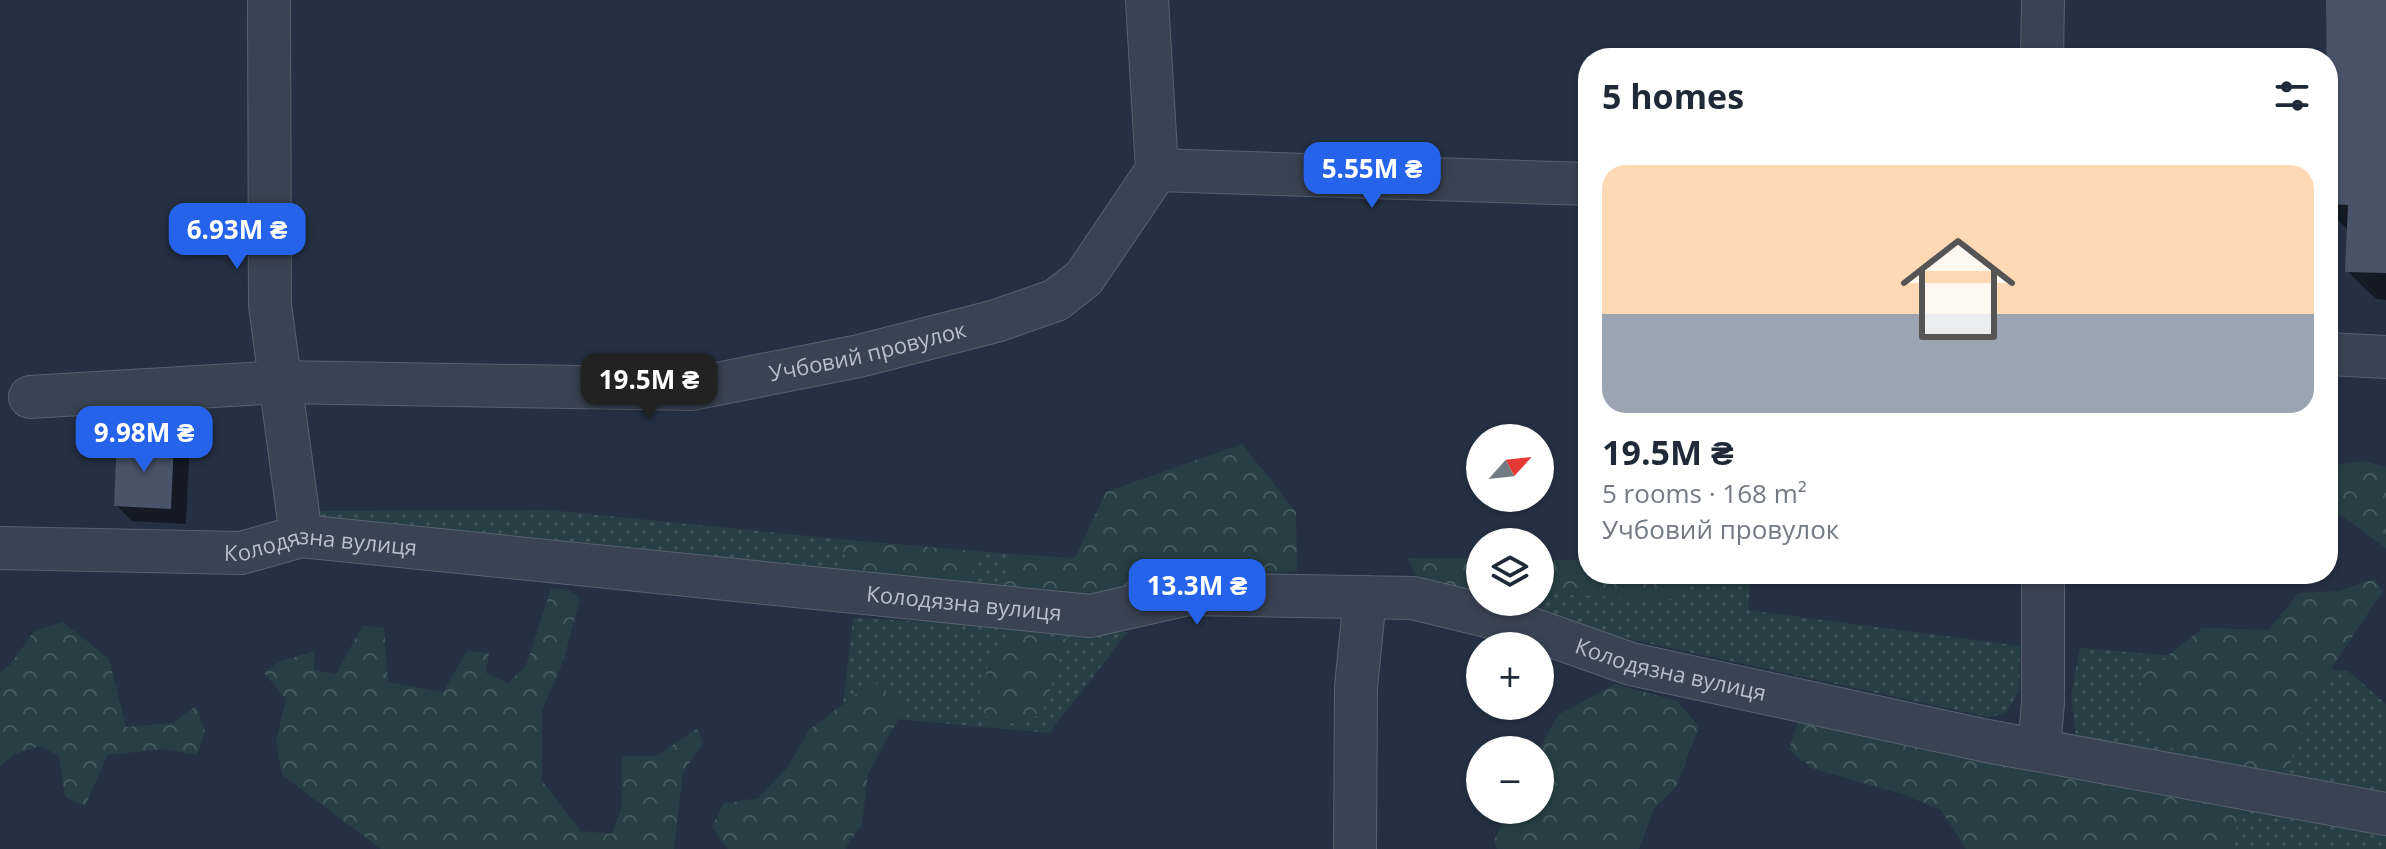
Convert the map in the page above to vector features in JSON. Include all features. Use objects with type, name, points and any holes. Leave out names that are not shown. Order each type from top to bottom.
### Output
[{"type":"street","points":[[269,0],[270,305],[301,536]]},
{"type":"street","points":[[1147,0],[1157,170],[1578,184]]},
{"type":"street","points":[[2042,48],[2043,0]]},
{"type":"street","name":"Учбовий провулок","points":[[30,397],[280,382],[692,389],[859,356],[996,321],[1056,300],[1084,278],[1157,170]]},
{"type":"street","points":[[2338,355],[2386,357]]},
{"type":"street","name":"Колодязна вулиця","points":[[0,548],[241,553],[301,536],[1090,616],[1188,594],[1413,598],[1512,622],[1631,664],[1987,741],[2039,748],[2386,814]]},
{"type":"street","points":[[2039,748],[2043,703],[2043,584]]},
{"type":"street","points":[[1355,849],[1356,687],[1365,597]]},
{"type":"green space","points":[[1242,444],[1296,512],[1297,571],[1207,574],[1095,601],[1001,593],[1011,554],[1075,558],[1106,492]]},
{"type":"green space","points":[[2363,461],[2386,467],[2386,548],[2338,515],[2338,465]]},
{"type":"green space","points":[[548,510],[838,539],[856,581],[592,543],[321,522],[319,511]]},
{"type":"green space","points":[[838,539],[975,551],[970,595],[856,581]]},
{"type":"green space","points":[[975,551],[1011,554],[1001,593],[970,595]]},
{"type":"green space","points":[[1407,558],[1466,559],[1466,588],[1422,586]]},
{"type":"green space","points":[[1554,560],[1578,560],[1578,584],[1680,584],[1678,600],[1554,594]]},
{"type":"green space","points":[[2375,579],[2382,592],[2317,690],[2285,778],[2179,752],[2137,730],[2142,676],[2203,628],[2269,630],[2298,593],[2338,591]]},
{"type":"green space","points":[[1679,584],[1750,584],[1748,610],[2020,646],[2019,691],[2005,714],[1988,717],[1624,638],[1554,615],[1554,594],[1677,600]]},
{"type":"green space","points":[[551,589],[568,589],[580,599],[564,658],[542,711],[542,781],[581,831],[612,834],[621,809],[622,756],[656,756],[698,728],[702,745],[683,772],[674,849],[381,849],[282,775],[276,742],[286,699],[264,673],[281,661],[315,651],[314,670],[336,674],[363,625],[384,628],[388,682],[443,692],[467,651],[489,653],[486,673],[508,683],[526,666]]},
{"type":"green space","points":[[853,618],[1128,632],[1049,733],[842,714]]},
{"type":"green space","points":[[63,622],[109,659],[126,727],[173,723],[196,706],[205,731],[197,755],[163,749],[107,755],[85,806],[65,797],[59,756],[41,746],[15,754],[0,766],[0,672],[10,665],[34,631]]},
{"type":"green space","points":[[1019,631],[1066,639],[1042,715],[994,728],[977,701],[994,647]]},
{"type":"green space","points":[[2080,648],[2348,671],[2386,704],[2386,793],[2103,744],[2076,736],[2071,695]]},
{"type":"green space","points":[[874,681],[904,709],[868,773],[862,824],[845,849],[728,849],[712,827],[723,804],[758,798],[787,768],[810,729]]},
{"type":"green space","points":[[1615,684],[1677,701],[1699,727],[1676,786],[1654,809],[1639,849],[1497,849],[1494,841],[1502,824],[1554,824],[1554,736],[1547,736],[1558,715]]},
{"type":"green space","points":[[1800,715],[2199,795],[2239,809],[2234,849],[1966,849],[1941,810],[1902,794],[1814,769],[1789,750]]},
{"type":"green space","points":[[2239,809],[2386,833],[2386,849],[2234,849]]},
{"type":"building","points":[[2326,0],[2386,0],[2386,273],[2345,272],[2348,205],[2338,204],[2338,48],[2326,48]]},
{"type":"building","points":[[117,438],[174,442],[171,509],[114,506]]}]
